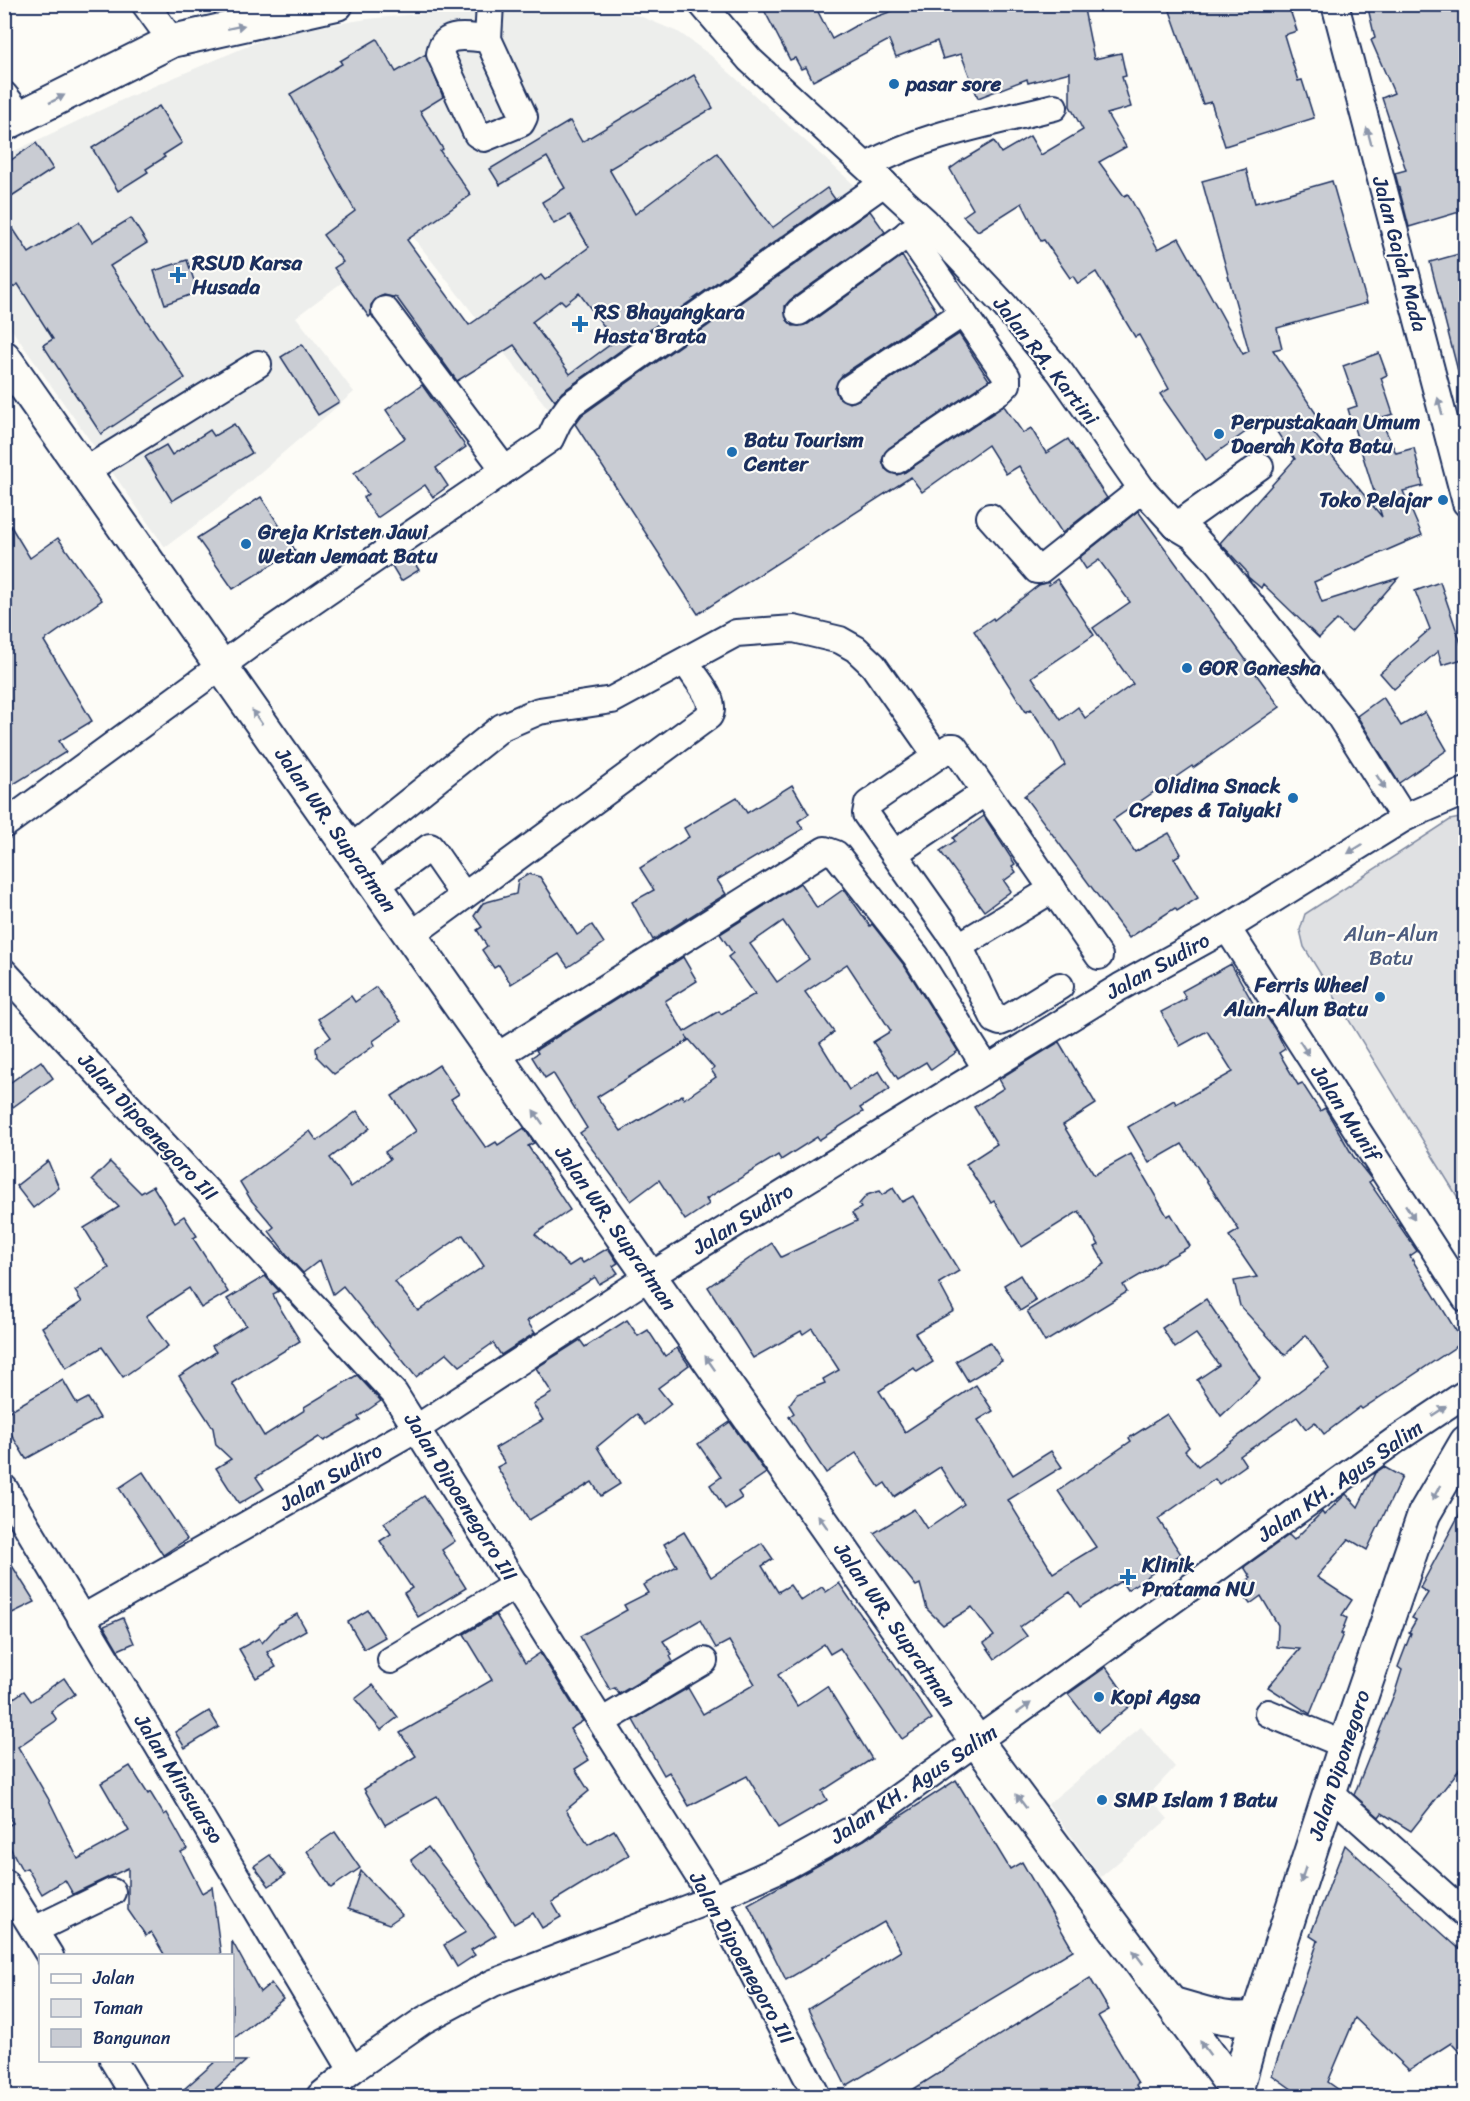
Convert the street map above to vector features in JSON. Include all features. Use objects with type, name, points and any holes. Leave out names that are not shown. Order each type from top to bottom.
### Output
[{"type":"main road","points":[[10,112],[172,41],[338,4]]},
{"type":"main road","name":"Jalan WR. Supratman","points":[[4,357],[977,1742],[1173,2004],[1235,2094]]},
{"type":"main road","name":"Jalan Diponegoro","points":[[1235,2094],[1257,2017],[1345,1745],[1424,1514],[1466,1442]]},
{"type":"main road","points":[[1173,2004],[1217,2017],[1242,2020],[1257,2017]]},
{"type":"street","points":[[145,4],[172,41]]},
{"type":"street","points":[[488,39],[490,4]]},
{"type":"street","name":"Jalan RA. Kartini","points":[[702,4],[750,60],[875,175],[917,227],[1005,306],[1060,372],[1142,489],[1176,526],[1193,536],[1217,562],[1340,717],[1404,818]]},
{"type":"street","name":"Jalan Gajah Mada","points":[[1335,4],[1466,503]]},
{"type":"street","points":[[4,825],[251,644],[550,439],[558,422],[571,405],[875,175],[891,153],[936,136],[1054,107]]},
{"type":"street","points":[[799,312],[917,227],[968,321],[1007,377],[1007,384],[897,460]]},
{"type":"street","points":[[850,388],[968,321],[1005,306]]},
{"type":"street","points":[[385,310],[504,469]]},
{"type":"street","points":[[85,471],[258,363]]},
{"type":"street","points":[[1176,526],[1260,466]]},
{"type":"street","points":[[990,516],[1037,570],[1040,570],[1142,489]]},
{"type":"street","points":[[350,849],[502,727],[539,711],[612,700],[736,633],[794,629],[840,640],[856,649],[873,665],[938,756]]},
{"type":"street","points":[[411,935],[709,716],[711,703],[691,670]]},
{"type":"street","points":[[1060,986],[1000,1022],[995,1020],[959,946],[866,814],[865,809],[868,804],[954,747],[1099,956]]},
{"type":"street","name":"Jalan Sudiro","points":[[81,1619],[417,1428],[650,1276],[1120,987],[1227,928],[1404,818],[1466,791]]},
{"type":"street","points":[[895,853],[984,793]]},
{"type":"street","points":[[375,885],[430,847],[464,896]]},
{"type":"street","points":[[496,1057],[819,853],[831,850],[916,956],[986,1068]]},
{"type":"street","points":[[959,946],[1053,889]]},
{"type":"street","name":"Jalan Munif","points":[[1227,928],[1466,1299]]},
{"type":"street","name":"Jalan Dipoenegoro III","points":[[4,972],[394,1393],[603,1721],[720,1910],[817,2097]]},
{"type":"street","name":"Jalan KH. Agus Salim","points":[[320,2097],[352,2070],[424,2020],[493,1983],[712,1899],[786,1866],[857,1827],[1397,1439],[1466,1393]]},
{"type":"street","name":"Jalan Minsuarso","points":[[4,1488],[81,1619],[216,1838],[352,2070]]},
{"type":"street","points":[[391,1660],[516,1585]]},
{"type":"street","points":[[603,1721],[704,1661]]},
{"type":"street","points":[[1268,1713],[1345,1745]]},
{"type":"street","points":[[1330,1794],[1466,1915]]},
{"type":"street","points":[[4,1882],[49,1954]]},
{"type":"street","points":[[34,1930],[112,1892]]},
{"type":"street","points":[[114,2062],[135,2097]]},
{"type":"shaded area","name":"RSUD Karsa Husada","points":[[610,12],[640,16],[680,33],[710,55],[861,191],[553,415],[409,232],[296,317],[354,392],[220,507],[165,547],[5,320],[4,156],[124,99],[276,34],[367,19],[429,13]]},
{"type":"shaded area","name":"SMP Islam 1 Batu","points":[[1141,1727],[1175,1767],[1148,1796],[1168,1819],[1101,1877],[1048,1804]]},
{"type":"green space","name":"Alun-Alun Batu","points":[[1466,817],[1465,1209],[1304,947],[1300,930],[1305,914],[1450,820]]},
{"type":"building","points":[[761,4],[814,4],[832,39],[862,22],[911,4],[1083,4],[1094,59],[1121,53],[1126,76],[1122,77],[1131,107],[1107,114],[1126,147],[1099,162],[1124,196],[1128,194],[1158,249],[1179,238],[1243,354],[1249,351],[1202,181],[1246,169],[1255,203],[1332,181],[1367,303],[1277,328],[1282,348],[1273,350],[1319,418],[1308,426],[1382,517],[1348,409],[1357,406],[1343,366],[1379,353],[1387,375],[1381,378],[1393,414],[1380,418],[1396,453],[1414,448],[1423,486],[1403,491],[1422,535],[1314,582],[1322,602],[1398,578],[1351,632],[1337,620],[1319,638],[1263,584],[1261,588],[1248,577],[1246,571],[1220,543],[1295,459],[1267,417],[1206,460],[1160,394],[1169,389],[1139,335],[1135,337],[1096,272],[1078,284],[1073,276],[1070,278],[1044,240],[1041,241],[1022,203],[978,231],[963,216],[973,209],[950,169],[994,141],[1001,153],[1030,136],[1041,155],[1083,130],[1070,106],[1070,72],[1028,83],[1027,79],[978,98],[961,54],[943,59],[937,41],[896,57],[889,40],[813,81],[806,67],[801,69],[795,58],[790,60]]},
{"type":"building","points":[[1180,4],[1288,4],[1297,31],[1284,35],[1298,81],[1302,80],[1314,118],[1225,146],[1211,102],[1203,104],[1169,8]]},
{"type":"building","points":[[1367,4],[1466,4],[1466,210],[1409,227],[1395,173],[1406,170],[1382,98],[1394,93],[1371,40],[1375,38]]},
{"type":"building","points":[[377,39],[396,72],[426,54],[443,97],[420,111],[443,149],[440,151],[471,195],[407,240],[469,325],[541,275],[545,280],[589,247],[570,215],[554,224],[542,202],[565,188],[547,157],[500,185],[490,169],[570,121],[582,142],[694,75],[713,108],[609,169],[635,214],[717,153],[772,228],[827,188],[835,199],[562,392],[555,401],[514,345],[457,381],[397,298],[384,295],[377,298],[371,305],[369,317],[334,268],[343,262],[323,235],[355,211],[290,94],[342,64],[340,61]],"holes":[[[579,293],[615,341],[570,374],[532,322],[561,300],[565,304]]]},
{"type":"building","points":[[159,106],[182,143],[146,169],[148,172],[118,191],[92,148]]},
{"type":"building","points":[[36,143],[53,169],[4,201],[4,165]]},
{"type":"building","name":"Batu Tourism Center","points":[[870,211],[885,232],[790,300],[785,306],[787,320],[793,326],[808,324],[902,256],[937,312],[842,375],[835,388],[838,397],[850,403],[858,400],[959,334],[989,380],[889,448],[882,460],[885,469],[897,475],[905,472],[1004,406],[1023,433],[1031,428],[1046,453],[1068,439],[1107,498],[1062,533],[1019,466],[1006,474],[988,445],[922,492],[911,477],[698,614],[575,424],[582,415]]},
{"type":"building","points":[[4,215],[29,253],[79,222],[92,242],[131,218],[147,243],[110,266],[185,378],[101,434],[43,345],[53,339],[18,284],[4,293]]},
{"type":"building","points":[[1466,252],[1466,375],[1459,375],[1430,262]]},
{"type":"building","points":[[187,260],[198,292],[165,304],[154,271]]},
{"type":"building","points":[[302,344],[339,402],[318,415],[281,357]]},
{"type":"building","points":[[422,385],[466,447],[436,468],[448,486],[433,497],[425,485],[377,518],[363,498],[368,494],[354,473],[405,438],[386,410]]},
{"type":"building","points":[[234,424],[252,453],[172,501],[145,457],[166,445],[172,455],[210,430],[214,436]]},
{"type":"building","name":"Greja Kristen Jawi Wetan Jemaat Batu","points":[[261,497],[295,550],[233,589],[197,538]]},
{"type":"building","points":[[1138,511],[1280,707],[1113,820],[1135,852],[1169,833],[1181,854],[1174,858],[1198,898],[1177,911],[1175,908],[1129,938],[1024,796],[1065,765],[1052,740],[1031,709],[1026,712],[974,631],[993,618],[994,620],[1039,585],[1048,582],[1049,585],[1057,579],[1094,635],[1032,677],[1061,720],[1078,707],[1085,718],[1133,684],[1093,628],[1130,602],[1099,560],[1086,569],[1079,558]]},
{"type":"building","points":[[4,515],[30,558],[58,538],[102,600],[44,641],[92,721],[59,741],[66,752],[4,790]]},
{"type":"building","points":[[409,554],[419,570],[401,581],[392,566]]},
{"type":"building","points":[[1440,582],[1466,658],[1442,665],[1438,651],[1394,689],[1380,673],[1430,629],[1415,591]]},
{"type":"building","points":[[1383,697],[1401,726],[1425,712],[1447,750],[1399,783],[1357,716]]},
{"type":"building","points":[[792,785],[809,814],[798,821],[803,829],[717,880],[726,894],[653,940],[632,902],[654,890],[640,868],[689,837],[684,828],[737,797],[747,813]]},
{"type":"building","points":[[984,816],[1015,864],[1012,866],[1016,872],[1004,881],[1011,891],[984,911],[940,851],[955,841],[953,838]]},
{"type":"building","points":[[529,874],[540,877],[577,935],[592,925],[604,943],[568,967],[559,954],[511,984],[499,965],[494,968],[482,950],[487,946],[477,930],[482,927],[474,916],[483,903],[516,894],[518,880]]},
{"type":"building","points":[[800,883],[817,908],[844,889],[870,926],[872,924],[904,965],[958,1051],[931,1070],[926,1062],[898,1079],[873,1042],[891,1031],[847,964],[805,992],[834,1032],[820,1043],[849,1090],[879,1071],[890,1089],[860,1108],[863,1112],[819,1140],[817,1137],[781,1160],[778,1155],[706,1199],[709,1204],[685,1220],[659,1180],[631,1201],[580,1133],[587,1128],[553,1073],[545,1078],[532,1057],[538,1053],[536,1050],[683,957],[697,981],[665,1001],[684,1032],[719,1011],[721,1014],[755,994],[728,957],[733,953],[720,934]],"holes":[[[783,921],[809,959],[777,982],[750,944]],[[686,1036],[714,1068],[711,1070],[716,1077],[684,1099],[682,1095],[621,1131],[597,1097],[689,1040]]]},
{"type":"building","points":[[1231,964],[1257,1010],[1261,1008],[1276,1031],[1285,1049],[1279,1053],[1298,1085],[1302,1083],[1320,1111],[1325,1108],[1353,1156],[1372,1180],[1369,1182],[1417,1251],[1410,1256],[1463,1342],[1362,1409],[1360,1407],[1324,1434],[1315,1422],[1306,1429],[1297,1417],[1240,1456],[1246,1465],[1219,1484],[1215,1479],[1158,1519],[1181,1554],[1127,1590],[1121,1581],[1080,1607],[1070,1592],[1020,1627],[1027,1636],[995,1659],[984,1643],[994,1636],[972,1607],[943,1625],[927,1609],[920,1584],[916,1586],[874,1533],[914,1509],[927,1529],[964,1504],[940,1467],[894,1497],[885,1483],[879,1487],[856,1453],[826,1473],[789,1417],[794,1413],[789,1405],[797,1394],[825,1383],[823,1379],[839,1370],[812,1328],[803,1334],[801,1331],[753,1358],[708,1287],[772,1243],[781,1257],[857,1221],[852,1213],[861,1208],[859,1204],[867,1195],[879,1191],[882,1195],[893,1188],[902,1202],[913,1196],[959,1271],[939,1283],[954,1311],[915,1333],[933,1362],[917,1372],[914,1368],[879,1391],[905,1432],[976,1385],[993,1411],[978,1420],[1013,1475],[1051,1451],[1062,1467],[1008,1500],[1053,1573],[1096,1547],[1058,1491],[1131,1441],[1129,1438],[1167,1414],[1189,1447],[1185,1451],[1198,1466],[1329,1369],[1306,1335],[1285,1355],[1240,1306],[1234,1281],[1257,1277],[1229,1236],[1239,1230],[1182,1144],[1149,1163],[1128,1127],[1174,1100],[1176,1104],[1233,1072],[1207,1031],[1180,1046],[1161,1012],[1186,999],[1182,991]]},
{"type":"building","points":[[376,987],[401,1021],[373,1041],[375,1045],[334,1074],[317,1057],[316,1048],[331,1037],[318,1019],[351,996],[355,1002]]},
{"type":"building","points":[[1059,1042],[1096,1104],[1063,1125],[1094,1175],[1131,1154],[1167,1216],[1171,1214],[1190,1246],[1123,1285],[1127,1292],[1045,1342],[1027,1311],[1105,1264],[1095,1247],[1099,1245],[1079,1211],[1022,1247],[994,1201],[991,1203],[966,1164],[997,1144],[974,1107],[1004,1088],[999,1079]]},
{"type":"building","points":[[41,1061],[53,1078],[13,1107],[4,1095],[4,1087]]},
{"type":"building","points":[[439,1065],[459,1094],[451,1099],[486,1148],[496,1142],[498,1145],[524,1128],[534,1143],[528,1146],[570,1210],[535,1234],[569,1266],[580,1259],[583,1263],[608,1248],[618,1263],[613,1266],[618,1273],[599,1284],[595,1277],[527,1321],[535,1333],[501,1355],[493,1343],[460,1366],[447,1353],[416,1377],[343,1286],[333,1294],[320,1260],[303,1273],[291,1260],[269,1231],[274,1227],[251,1200],[240,1182],[310,1131],[317,1141],[357,1111],[370,1128],[330,1158],[351,1187],[390,1159],[385,1152],[416,1131],[392,1096]],"holes":[[[463,1235],[484,1266],[418,1311],[395,1282]]]},
{"type":"building","points":[[48,1161],[59,1188],[33,1208],[16,1186]]},
{"type":"building","points":[[110,1162],[141,1193],[153,1186],[175,1222],[184,1216],[197,1236],[193,1238],[228,1292],[201,1308],[189,1288],[146,1316],[168,1346],[123,1377],[102,1347],[66,1368],[42,1327],[82,1302],[75,1291],[109,1268],[84,1228],[119,1207],[92,1180]]},
{"type":"building","points":[[1020,1275],[1036,1301],[1020,1311],[1004,1285]]},
{"type":"building","points":[[265,1276],[279,1291],[273,1294],[300,1341],[232,1383],[264,1436],[305,1410],[304,1407],[357,1375],[381,1401],[358,1417],[360,1420],[324,1441],[319,1437],[256,1477],[264,1489],[239,1504],[216,1468],[231,1459],[216,1445],[213,1428],[179,1376],[216,1352],[212,1346],[246,1325],[227,1299]]},
{"type":"building","points":[[1206,1299],[1260,1379],[1221,1416],[1197,1380],[1219,1365],[1196,1334],[1175,1348],[1162,1328]]},
{"type":"building","points":[[627,1320],[638,1336],[648,1330],[665,1356],[677,1348],[689,1365],[658,1388],[671,1404],[645,1425],[637,1414],[597,1447],[620,1484],[601,1496],[592,1482],[529,1520],[497,1467],[505,1463],[495,1448],[543,1420],[533,1404],[552,1393],[536,1368],[580,1340],[585,1347]]},
{"type":"building","points":[[990,1342],[1002,1361],[968,1381],[956,1361]]},
{"type":"building","points":[[63,1380],[77,1404],[88,1398],[100,1418],[26,1459],[4,1422],[4,1414]]},
{"type":"building","points":[[730,1422],[766,1473],[738,1492],[742,1498],[725,1509],[710,1485],[721,1477],[698,1444]]},
{"type":"building","points":[[1384,1467],[1402,1477],[1367,1550],[1349,1539],[1317,1577],[1352,1600],[1342,1615],[1347,1618],[1341,1634],[1343,1634],[1310,1714],[1268,1687],[1300,1649],[1277,1647],[1278,1625],[1261,1596],[1250,1604],[1237,1587],[1251,1578],[1244,1567],[1289,1535],[1294,1540],[1322,1512],[1324,1515],[1346,1494],[1358,1507],[1375,1473]]},
{"type":"building","points":[[143,1472],[187,1539],[163,1555],[119,1488]]},
{"type":"building","points":[[424,1496],[455,1541],[442,1550],[466,1588],[418,1617],[404,1593],[412,1588],[380,1541],[391,1534],[384,1523]]},
{"type":"building","points":[[1466,1502],[1466,1761],[1411,1831],[1382,1813],[1379,1817],[1354,1795],[1395,1692],[1402,1670],[1398,1667],[1411,1633],[1409,1632],[1416,1620],[1412,1618],[1428,1593],[1420,1588]]},
{"type":"building","points":[[684,1532],[711,1577],[762,1543],[773,1559],[762,1566],[778,1592],[790,1585],[801,1601],[822,1587],[826,1592],[839,1583],[932,1719],[902,1739],[840,1648],[830,1654],[824,1644],[778,1675],[797,1706],[827,1686],[872,1759],[822,1791],[827,1800],[778,1828],[747,1776],[689,1806],[669,1772],[664,1775],[633,1720],[688,1688],[703,1714],[755,1684],[729,1641],[716,1648],[700,1620],[663,1641],[672,1654],[670,1656],[673,1662],[619,1694],[615,1688],[610,1690],[580,1636],[627,1610],[624,1605],[648,1593],[643,1585],[677,1566],[664,1544]]},
{"type":"building","points":[[4,1553],[35,1602],[4,1617]]},
{"type":"building","points":[[368,1610],[385,1637],[364,1649],[348,1622]]},
{"type":"building","points":[[297,1614],[306,1630],[267,1652],[276,1667],[256,1678],[239,1649],[259,1638],[262,1643],[279,1624]]},
{"type":"building","points":[[496,1615],[525,1663],[540,1653],[583,1721],[570,1729],[589,1760],[575,1769],[589,1791],[566,1810],[588,1845],[614,1830],[629,1855],[552,1902],[561,1917],[542,1928],[533,1913],[514,1924],[437,1796],[385,1825],[364,1789],[416,1756],[400,1733],[492,1680],[464,1634]]},
{"type":"building","points":[[123,1618],[134,1643],[118,1650],[104,1626]]},
{"type":"building","name":"Kopi Agsa","points":[[1106,1667],[1132,1704],[1098,1732],[1068,1694]]},
{"type":"building","points":[[64,1678],[75,1694],[51,1711],[57,1720],[18,1747],[48,1798],[78,1859],[129,1831],[101,1783],[130,1766],[164,1815],[167,1813],[187,1849],[181,1852],[202,1893],[212,1887],[221,1954],[164,1954],[151,1932],[146,1936],[128,1910],[128,1868],[73,1894],[65,1880],[42,1894],[27,1868],[22,1870],[4,1836],[4,1828],[13,1823],[4,1810],[4,1705],[24,1691],[31,1701]]},
{"type":"building","points":[[373,1685],[398,1717],[381,1730],[355,1699]]},
{"type":"building","points":[[209,1711],[219,1727],[185,1748],[175,1732]]},
{"type":"building","points":[[956,1780],[1010,1869],[1022,1862],[1073,1950],[846,2086],[808,2009],[901,1951],[884,1922],[786,1980],[748,1904],[864,1840]]},
{"type":"building","points":[[335,1832],[360,1868],[331,1888],[307,1851]]},
{"type":"building","points":[[1345,1845],[1466,1955],[1466,2059],[1451,2043],[1409,2070],[1355,2018],[1328,2082],[1349,2097],[1303,2097],[1272,2075],[1318,1941],[1310,1936]]},
{"type":"building","points":[[428,1847],[496,1935],[471,1950],[475,1955],[457,1967],[444,1945],[466,1932],[411,1860]]},
{"type":"building","points":[[270,1855],[285,1875],[269,1886],[254,1866]]},
{"type":"building","points":[[361,1871],[402,1915],[389,1924],[348,1909]]},
{"type":"building","points":[[232,1941],[260,1992],[271,1983],[283,1999],[234,2038],[234,1954],[232,1954]]},
{"type":"building","points":[[1090,1978],[1109,2010],[1098,2016],[1138,2083],[1136,2085],[1143,2097],[901,2097]]},
{"type":"building","points":[[246,2061],[206,2097],[175,2097],[215,2062]]},
{"type":"place","name":"pasar sore","points":[[894,84]]},
{"type":"place","name":"RSUD Karsa Husada","points":[[178,275]]},
{"type":"place","name":"RS Bhayangkara Hasta Brata","points":[[580,324]]},
{"type":"place","name":"Perpustakaan Umum Daerah Kota Batu","points":[[1219,434]]},
{"type":"place","name":"Batu Tourism Center","points":[[732,452]]},
{"type":"place","name":"Toko Pelajar","points":[[1443,500]]},
{"type":"place","name":"Greja Kristen Jawi Wetan Jemaat Batu","points":[[246,544]]},
{"type":"place","name":"GOR Ganesha","points":[[1187,668]]},
{"type":"place","name":"Olidina Snack Crepes & Taiyaki","points":[[1293,798]]},
{"type":"place","name":"Ferris Wheel Alun-Alun Batu","points":[[1380,997]]},
{"type":"place","name":"Klinik Pratama NU","points":[[1128,1577]]},
{"type":"place","name":"Kopi Agsa","points":[[1099,1697]]},
{"type":"place","name":"SMP Islam 1 Batu","points":[[1102,1800]]}]
